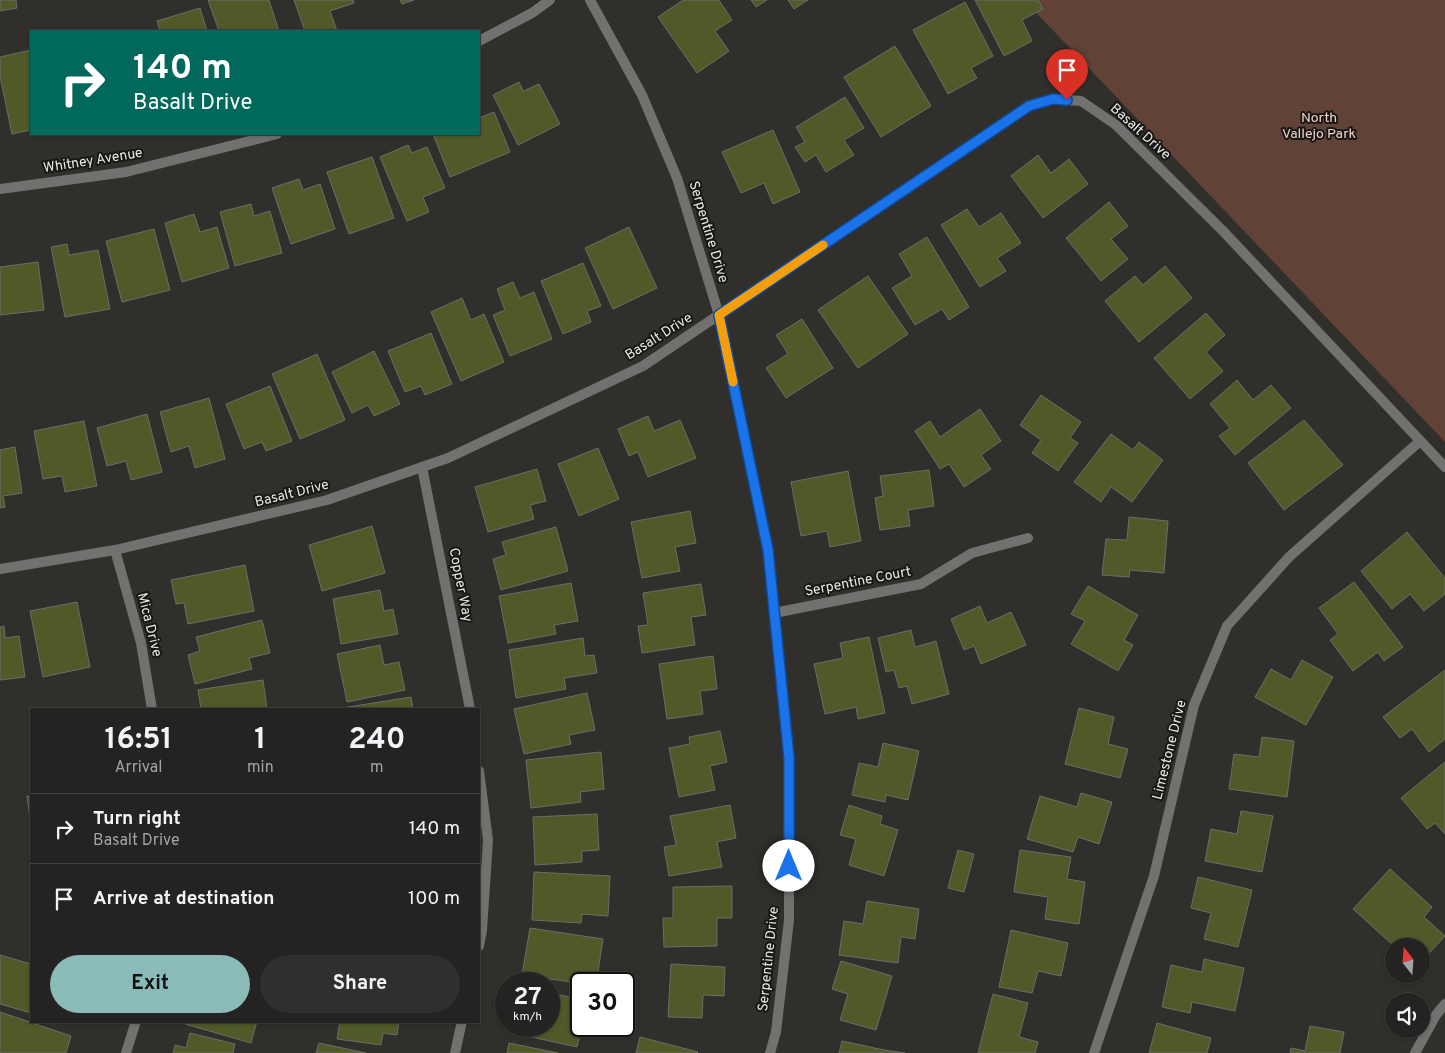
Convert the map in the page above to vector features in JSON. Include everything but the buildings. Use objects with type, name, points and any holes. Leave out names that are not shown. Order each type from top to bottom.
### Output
[{"type":"street","points":[[480,40],[532,13],[550,0]]},
{"type":"street","name":"Serpentine Drive","points":[[590,0],[642,95],[677,178],[719,315],[768,550],[789,758],[789,920],[776,1032],[770,1053]]},
{"type":"street","name":"Basalt Drive","points":[[0,569],[114,550],[327,500],[448,458],[643,366],[1029,106],[1053,99],[1081,101],[1116,125],[1223,231],[1445,467]]},
{"type":"street","name":"Whitney Avenue","points":[[0,189],[126,172],[273,135]]},
{"type":"street","name":"Limestone Drive","points":[[1094,1053],[1154,876],[1194,705],[1227,626],[1289,557],[1420,441]]},
{"type":"street","name":"Copper Way","points":[[422,467],[470,708]]},
{"type":"street","name":"Serpentine Court","points":[[774,612],[921,584],[972,553],[1028,538]]},
{"type":"street","name":"Mica Drive","points":[[114,550],[141,642],[152,708]]},
{"type":"street","points":[[480,779],[488,840],[480,941]]},
{"type":"street","points":[[1415,1053],[1436,1015],[1445,1004]]},
{"type":"street","points":[[126,1053],[135,1023]]},
{"type":"street","points":[[455,1053],[462,1023]]},
{"type":"green space","name":"North Vallejo Park","points":[[1024,0],[1445,0],[1445,442]]},
{"type":"slow traffic","points":[[733,382],[719,315],[823,245]]},
{"type":"route","points":[[789,866],[789,758],[768,550],[719,315],[1029,106],[1053,99],[1067,100]]}]
